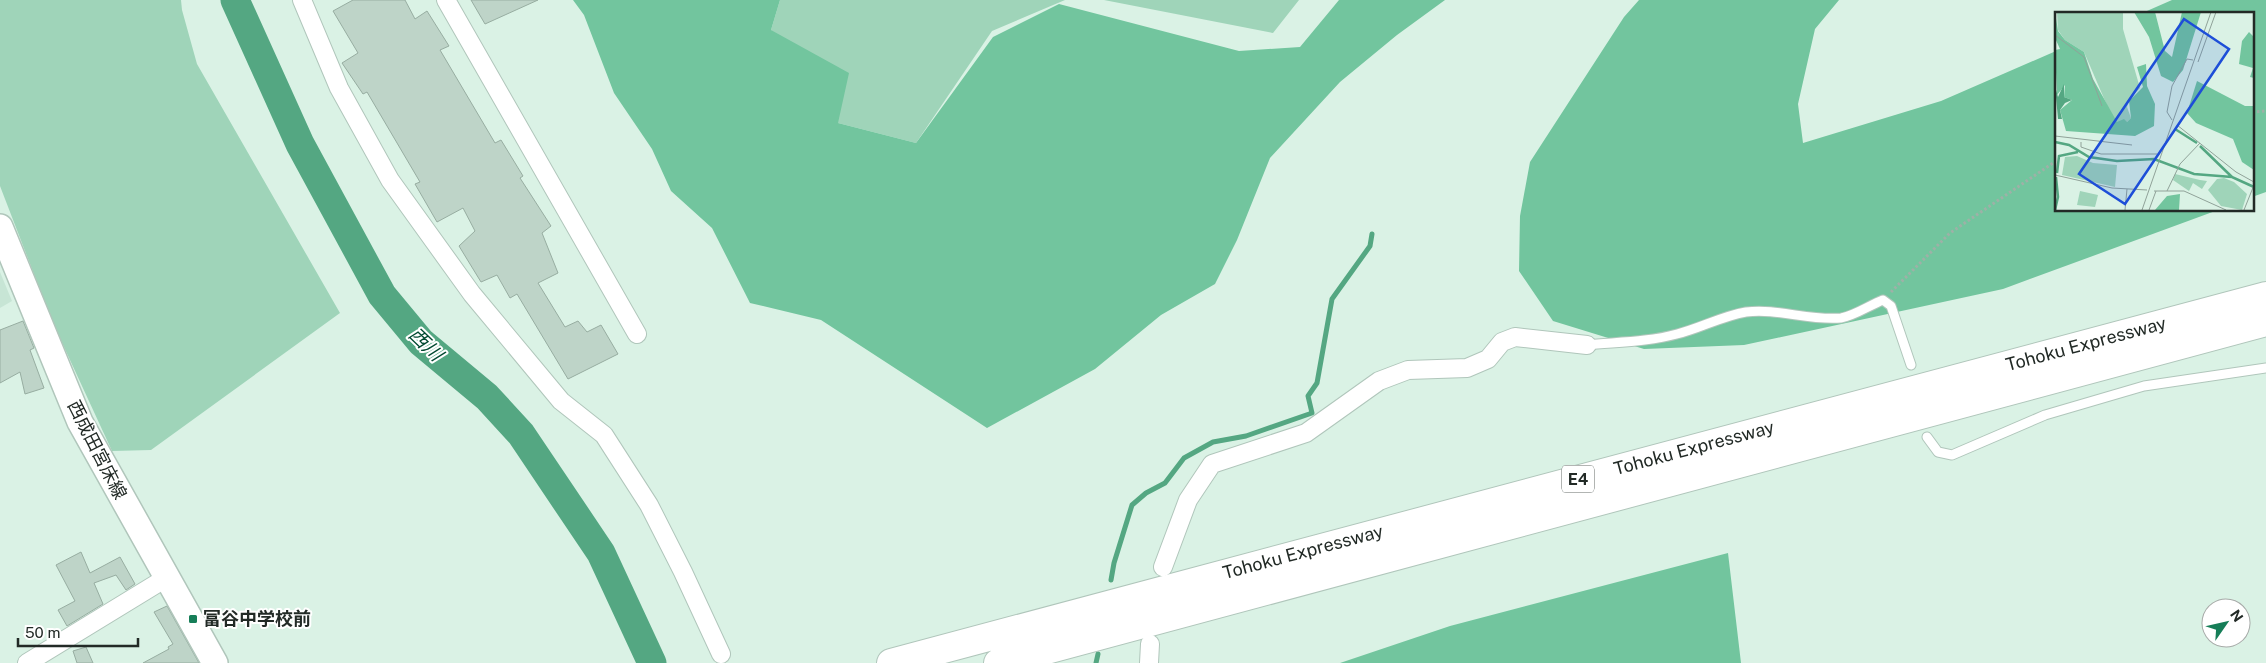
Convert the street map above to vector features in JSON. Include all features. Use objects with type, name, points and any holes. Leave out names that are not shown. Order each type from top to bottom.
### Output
[{"type":"highway","name":"Tohoku Expressway","points":[[891,663],[2266,296]]},
{"type":"highway","name":"Tohoku Expressway","points":[[998,663],[2266,322]]},
{"type":"main road","name":"西成田宮床線","points":[[0,227],[80,422],[215,663]]},
{"type":"street","points":[[302,0],[339,88],[390,180],[462,280],[561,401],[604,435],[649,505],[721,654]]},
{"type":"street","points":[[446,0],[638,334]]},
{"type":"street","points":[[1162,567],[1188,500],[1212,464],[1306,433],[1379,381],[1408,370],[1467,368],[1488,359],[1502,342],[1514,337],[1587,345]]},
{"type":"street","points":[[27,663],[166,578]]},
{"type":"street","points":[[1148,663],[1150,644]]},
{"type":"lane","points":[[1587,345],[1652,339],[1678,334],[1721,318],[1748,312],[1773,312],[1812,318],[1843,318],[1883,300],[1891,306],[1911,365]]},
{"type":"lane","points":[[1928,437],[1938,452],[1952,455],[2045,416],[2144,386],[2266,368]]},
{"type":"path","points":[[1883,300],[1950,233],[2055,162]]},
{"type":"shaded area","points":[[0,272],[12,301],[0,308]]},
{"type":"green space","points":[[0,0],[181,0],[197,64],[340,313],[151,450],[112,451],[52,321],[0,186]]},
{"type":"green space","points":[[573,0],[780,0],[771,30],[849,73],[838,123],[916,143],[993,37],[1059,4],[1239,51],[1300,47],[1339,0],[1445,0],[1397,35],[1340,82],[1270,158],[1237,240],[1215,284],[1161,315],[1095,369],[987,428],[821,320],[750,303],[712,228],[671,191],[652,149],[614,93],[584,15]]},
{"type":"green space","points":[[780,0],[1065,0],[992,31],[916,143],[838,123],[771,30]]},
{"type":"green space","points":[[1104,0],[1299,0],[1273,33]]},
{"type":"green space","points":[[1639,0],[1839,0],[1815,29],[1798,104],[1803,143],[1941,101],[2055,51],[2055,211],[2215,211],[2003,289],[1744,345],[1644,349],[1553,321],[1519,271],[1520,216],[1530,162],[1624,17]]},
{"type":"green space","points":[[2172,0],[2266,0],[2266,192],[2254,196],[2254,12],[2145,12]]},
{"type":"green space","points":[[1728,553],[1741,663],[1340,663],[1450,626]]},
{"type":"building","points":[[353,0],[405,0],[415,19],[427,11],[449,46],[440,50],[495,143],[501,140],[523,176],[520,178],[551,226],[542,233],[558,273],[538,283],[565,327],[578,321],[587,332],[601,325],[618,354],[568,379],[517,294],[510,298],[497,275],[481,282],[459,246],[475,231],[463,208],[437,222],[415,184],[420,182],[367,92],[363,94],[342,63],[358,53],[333,11]]},
{"type":"building","points":[[471,0],[538,0],[485,24]]},
{"type":"building","points":[[23,321],[34,348],[30,350],[44,388],[25,394],[20,372],[0,383],[0,330]]},
{"type":"building","points":[[81,552],[90,573],[120,557],[135,584],[126,590],[116,575],[94,583],[103,604],[67,626],[58,610],[75,601],[56,565]]},
{"type":"building","points":[[167,606],[199,663],[143,663],[169,649],[168,647],[173,644],[154,612]]},
{"type":"building","points":[[86,647],[93,663],[77,663],[73,651]]},
{"type":"waterway","name":"西川","points":[[235,0],[300,144],[382,295],[421,342],[487,397],[521,434],[601,553],[652,663]]},
{"type":"waterway","points":[[1111,580],[1114,563],[1132,505],[1146,493],[1165,483],[1184,458],[1213,442],[1246,436],[1312,413],[1308,396],[1317,383],[1332,299],[1370,246],[1372,234]]},
{"type":"waterway","points":[[1096,663],[1098,654]]},
{"type":"place","name":"富谷中学校前","points":[[193,619]]}]
